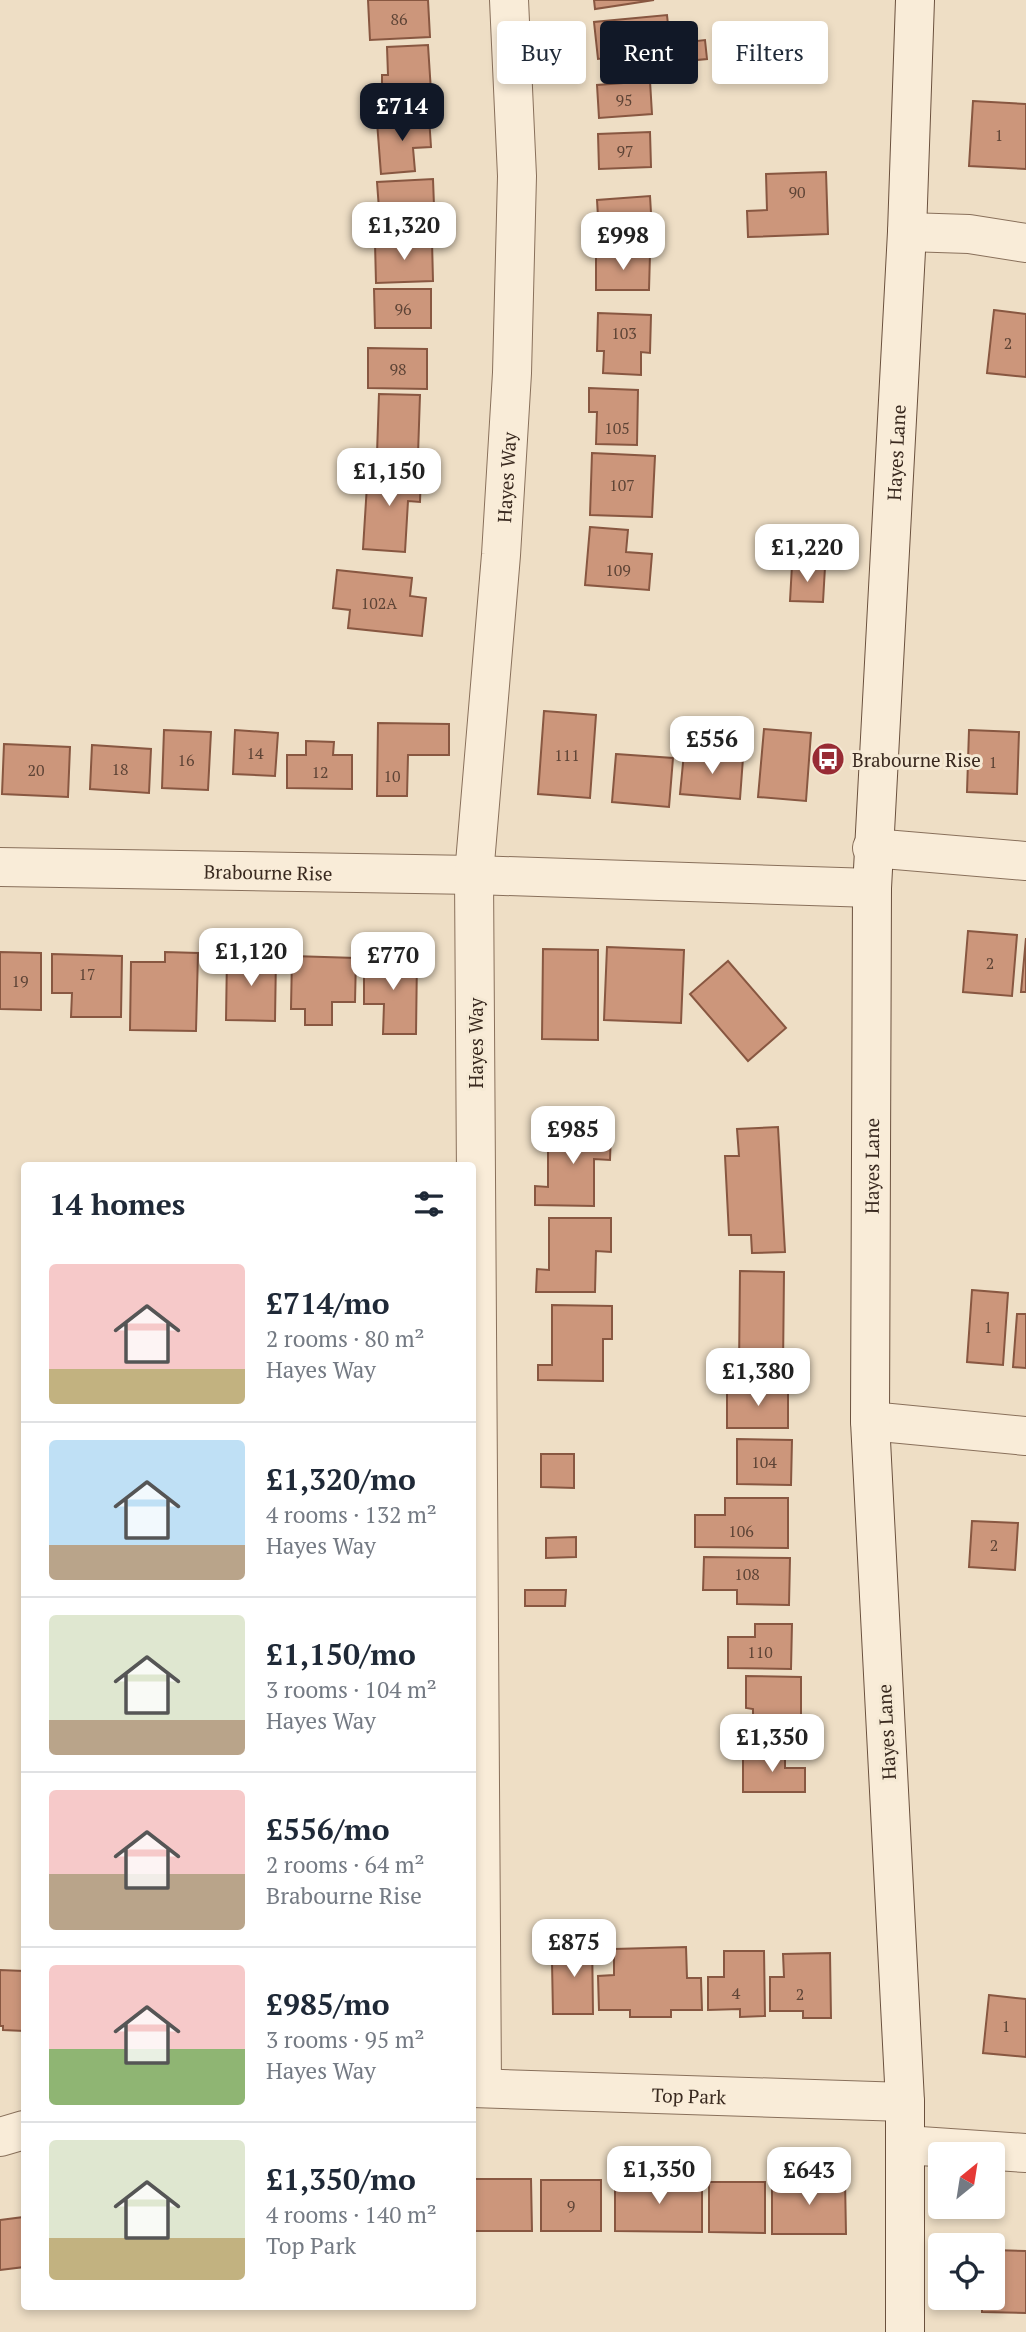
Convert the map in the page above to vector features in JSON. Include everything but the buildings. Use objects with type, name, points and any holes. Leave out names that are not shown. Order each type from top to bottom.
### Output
[{"type":"street","name":"Hayes Way","points":[[475,1162],[474,875],[501,555],[512,373],[517,176],[509,0]]},
{"type":"street","name":"Hayes Lane","points":[[905,2332],[905,2102],[870,1421],[872,848],[907,232],[915,0]]},
{"type":"street","points":[[907,232],[969,234],[1026,243]]},
{"type":"street","points":[[872,848],[1026,861]]},
{"type":"street","name":"Brabourne Rise","points":[[0,867],[474,875],[872,888]]},
{"type":"street","points":[[870,1421],[1026,1436]]},
{"type":"street","name":"Hayes Way","points":[[476,1684],[477,2088]]},
{"type":"street","name":"Top Park","points":[[477,2088],[905,2102]]},
{"type":"street","points":[[0,2137],[21,2131]]},
{"type":"street","points":[[905,2145],[1026,2153]]},
{"type":"place","name":"Brabourne Rise","points":[[828,759]]}]
